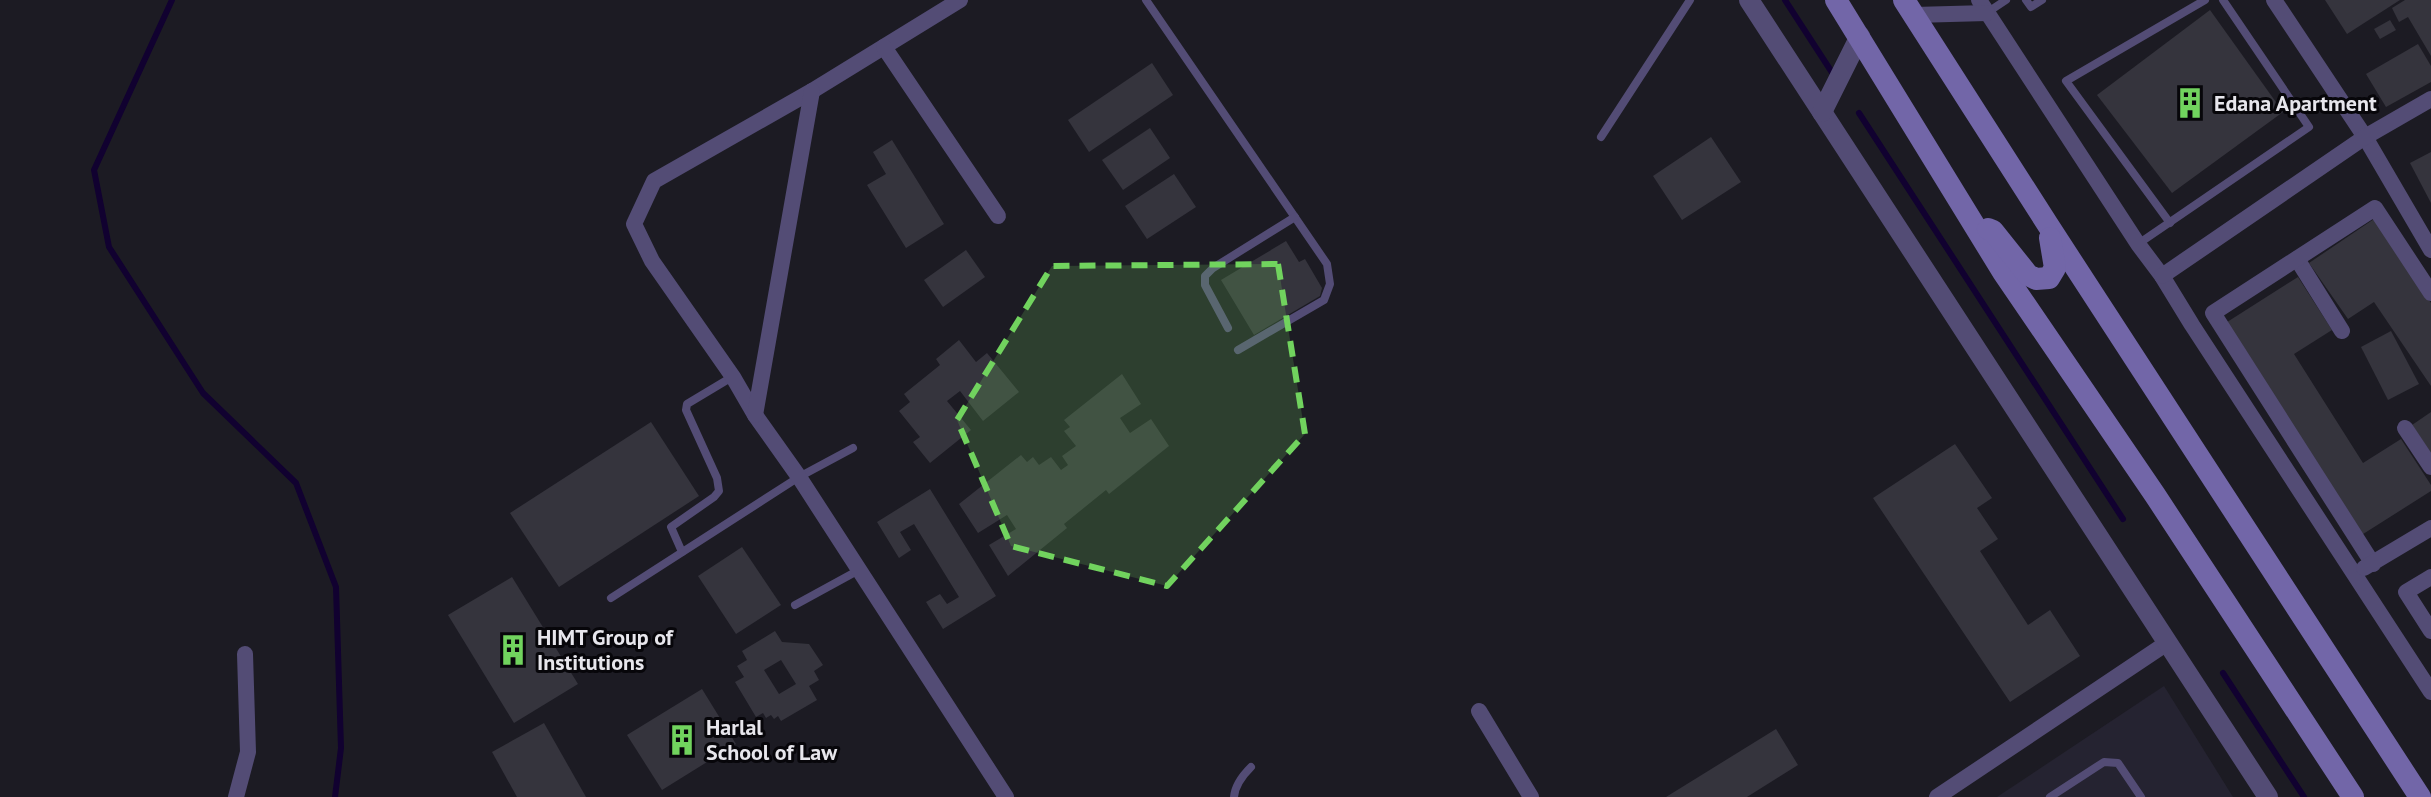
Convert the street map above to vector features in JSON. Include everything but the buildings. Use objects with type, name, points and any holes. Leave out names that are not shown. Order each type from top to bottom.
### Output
[{"type":"main road","points":[[1836,0],[2003,272],[2155,495],[2353,797]]},
{"type":"main road","points":[[1909,8],[2420,797]]},
{"type":"main road","points":[[1973,222],[1993,231],[2028,275],[2036,279],[2049,278],[2055,268],[2048,225]]},
{"type":"street","points":[[960,0],[812,91],[654,181],[634,224],[652,261],[733,377],[1006,797]]},
{"type":"street","points":[[1749,0],[2268,797]]},
{"type":"street","points":[[2274,0],[2365,137],[2431,250]]},
{"type":"street","points":[[1909,8],[1983,6],[2431,692]]},
{"type":"street","points":[[1822,112],[1860,36]]},
{"type":"street","points":[[884,47],[998,216]]},
{"type":"street","points":[[755,415],[812,91]]},
{"type":"street","points":[[2162,276],[2365,137],[2431,99]]},
{"type":"street","points":[[2192,325],[2375,208],[2431,293]]},
{"type":"street","points":[[2297,259],[2342,331]]},
{"type":"street","points":[[2213,313],[2373,564]]},
{"type":"street","points":[[2405,428],[2431,467]]},
{"type":"street","points":[[2354,574],[2431,528]]},
{"type":"street","points":[[2431,577],[2406,592],[2431,631]]},
{"type":"street","points":[[1937,797],[2167,643]]},
{"type":"street","points":[[236,797],[248,752],[245,654]]},
{"type":"street","points":[[1479,711],[1531,797]]},
{"type":"lane","points":[[1146,0],[1327,264],[1330,284],[1324,300],[1238,350]]},
{"type":"lane","points":[[1601,137],[1690,0]]},
{"type":"lane","points":[[1983,6],[2006,0]]},
{"type":"lane","points":[[2026,0],[2031,7],[2042,0]]},
{"type":"lane","points":[[2170,223],[2066,81],[2205,0]]},
{"type":"lane","points":[[2138,244],[2309,127],[2223,0]]},
{"type":"lane","points":[[1228,328],[1205,285],[1205,276],[1295,217]]},
{"type":"lane","points":[[682,552],[671,527],[719,491],[717,478],[686,410],[687,404],[733,377]]},
{"type":"lane","points":[[611,598],[799,477],[853,448]]},
{"type":"lane","points":[[795,605],[859,570]]},
{"type":"lane","points":[[2050,797],[2104,762],[2118,763],[2141,797]]},
{"type":"lane","points":[[1234,797],[1243,775],[1251,767]]},
{"type":"highlighted area","points":[[1278,264],[1305,434],[1167,586],[1011,546],[957,420],[1052,266]]},
{"type":"shaded area","points":[[2164,686],[2233,797],[1997,797]]},
{"type":"waterway","points":[[172,0],[94,170],[109,247],[203,393],[296,483],[336,587],[341,748],[335,797]]},
{"type":"waterway","points":[[1785,0],[1833,74]]},
{"type":"waterway","points":[[1859,113],[2123,519]]},
{"type":"waterway","points":[[2223,673],[2304,797]]},
{"type":"place","name":"Edana Apartment","points":[[2190,103]]},
{"type":"place","name":"HIMT Group of Institutions","points":[[513,650]]},
{"type":"place","name":"Harlal School of Law","points":[[682,740]]}]
